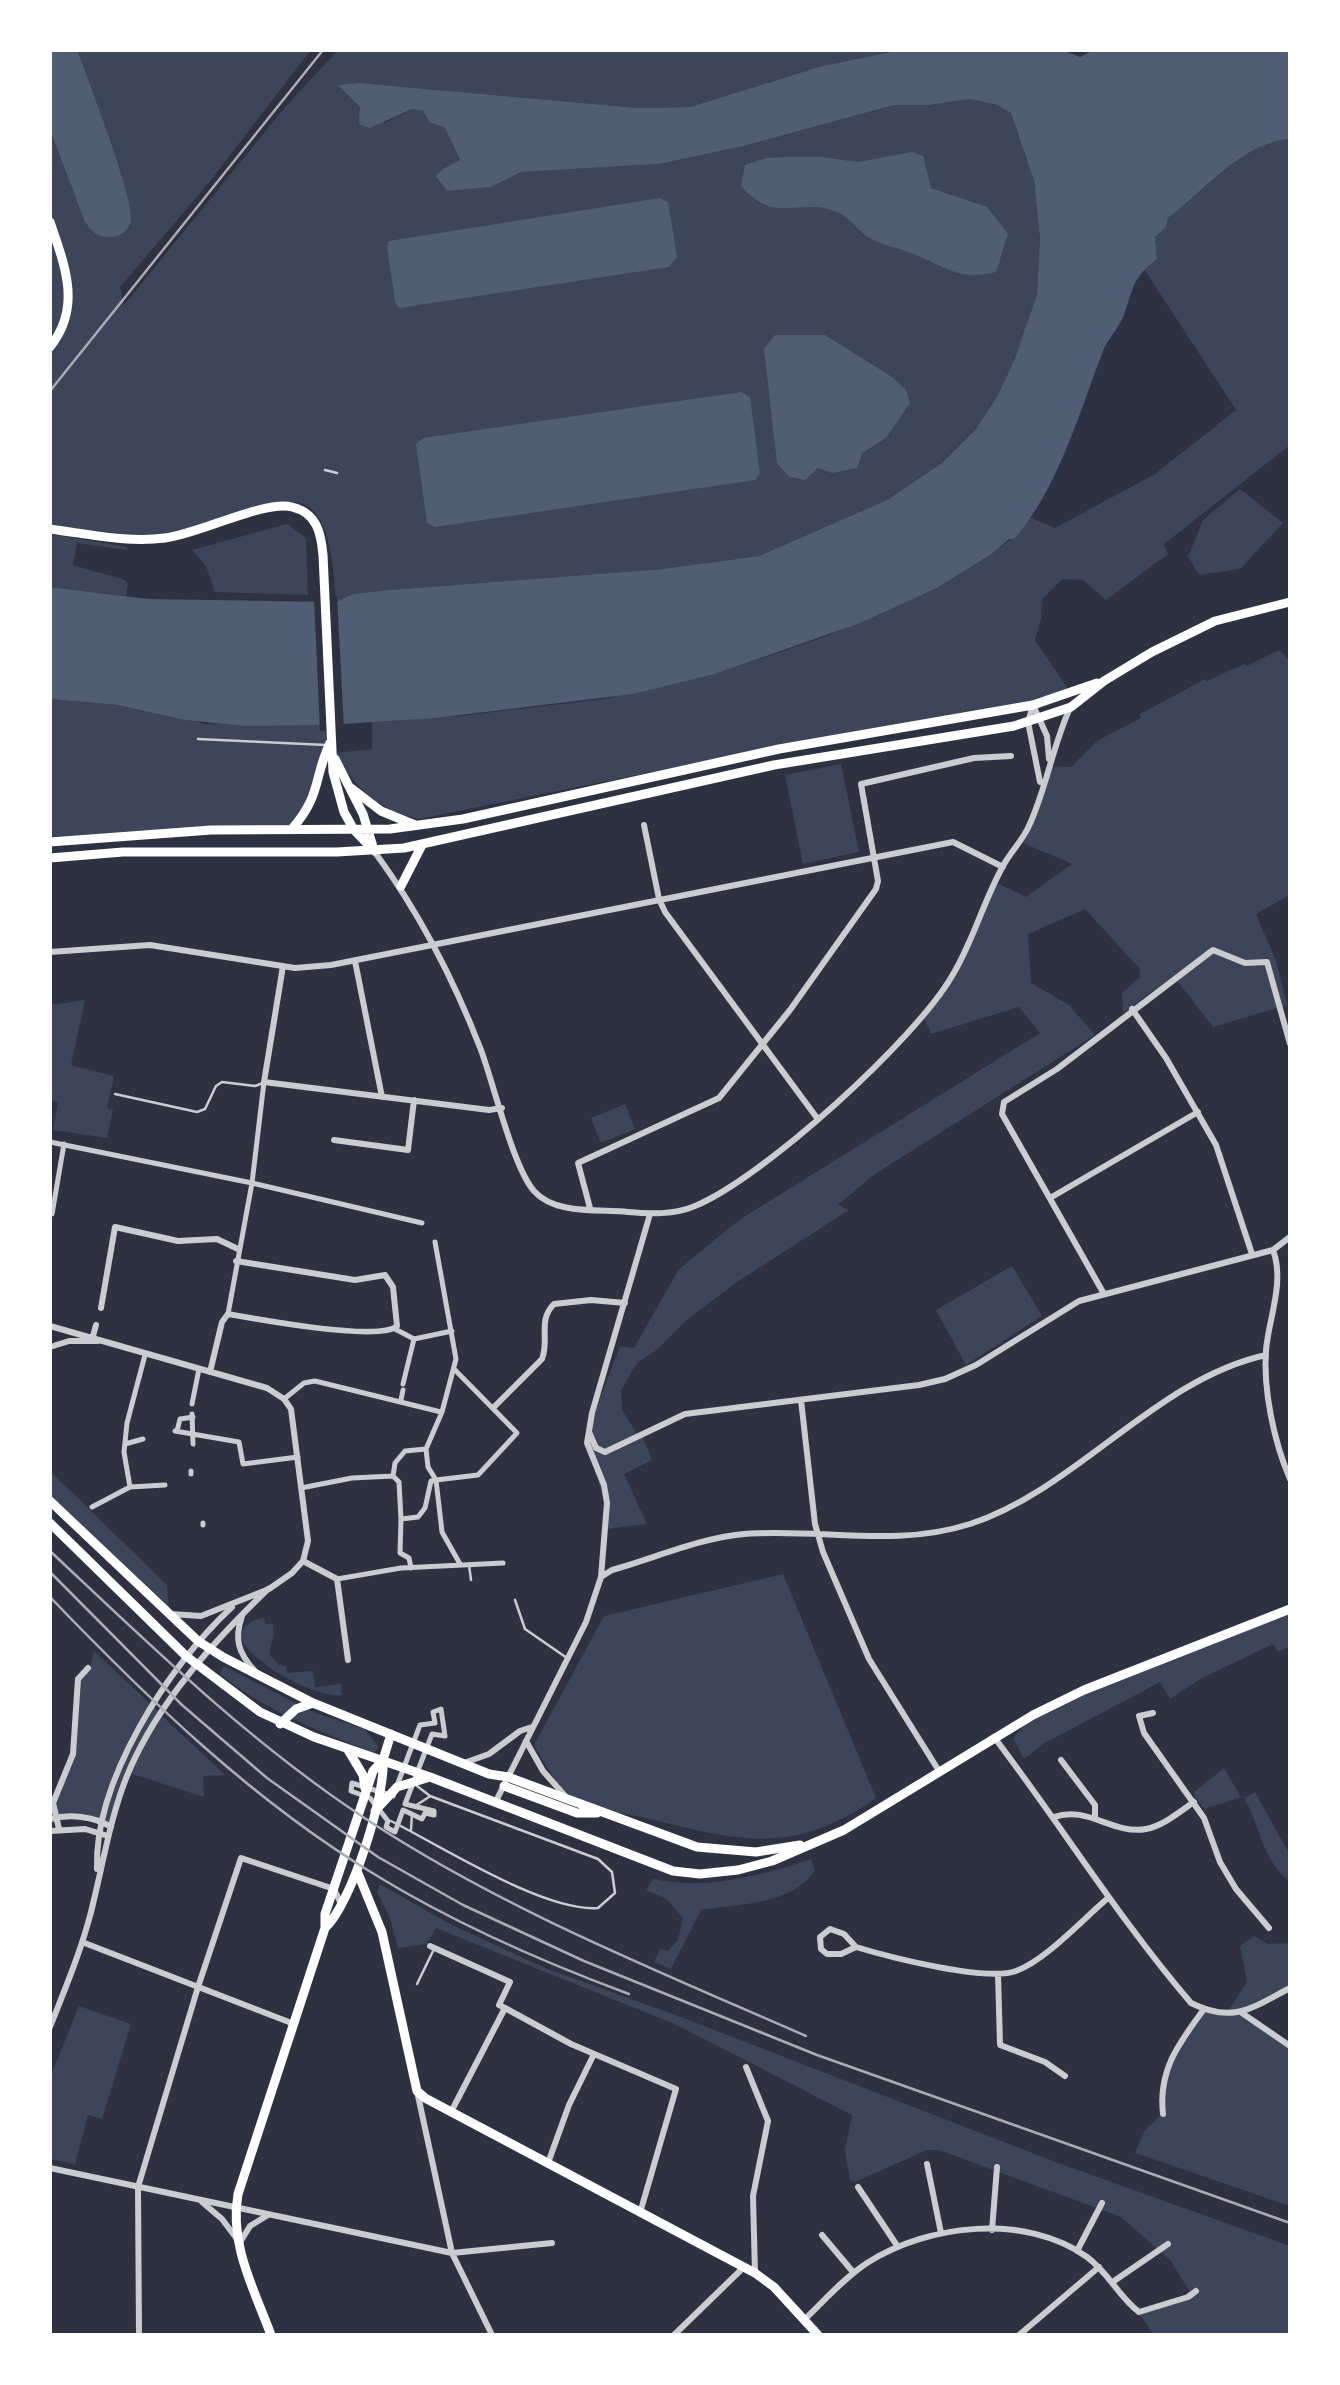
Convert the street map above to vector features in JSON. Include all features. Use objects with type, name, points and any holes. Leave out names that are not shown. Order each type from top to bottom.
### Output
[{"type":"main road","points":[[50,222],[67,276],[70,302],[65,324],[50,347]]},
{"type":"main road","points":[[50,529],[154,540],[195,532],[271,508],[288,506],[306,512],[321,534],[333,757],[340,798],[354,830]]},
{"type":"main road","points":[[50,842],[210,830],[354,830],[365,834],[463,819],[779,749],[1033,705],[1104,681],[1216,621],[1290,602]]},
{"type":"main road","points":[[50,858],[156,851],[374,852],[422,845],[774,765],[1014,726],[1029,728],[1071,707],[1104,681]]},
{"type":"main road","points":[[292,830],[311,807],[331,739]]},
{"type":"main road","points":[[333,757],[350,787],[374,852]]},
{"type":"main road","points":[[350,787],[381,811],[418,826]]},
{"type":"main road","points":[[350,852],[365,834]]},
{"type":"main road","points":[[401,886],[422,845]]},
{"type":"main road","points":[[50,1500],[210,1649],[313,1702],[577,1813],[604,1813]]},
{"type":"main road","points":[[50,1523],[186,1656],[280,1724],[673,1871],[700,1874],[772,1861],[818,1842],[844,1830],[994,1737],[1084,1690],[1290,1608]]},
{"type":"main road","points":[[280,1724],[296,1709],[313,1702]]},
{"type":"main road","points":[[326,1928],[336,1918],[357,1871],[384,1778],[383,1760],[392,1734]]},
{"type":"main road","points":[[348,1750],[363,1774],[366,1796]]},
{"type":"main road","points":[[271,2335],[238,2243],[236,2208],[326,1928],[325,1914],[373,1770],[383,1760]]},
{"type":"main road","points":[[373,1813],[397,1787],[430,1777]]},
{"type":"main road","points":[[506,1782],[568,1798],[697,1847],[756,1852],[818,1842]]},
{"type":"main road","points":[[357,1871],[382,1932],[416,2091],[755,2273],[774,2286],[818,2335]]},
{"type":"main road","points":[[340,1873],[347,1895]]},
{"type":"main road","points":[[347,1895],[371,1904]]},
{"type":"street","points":[[1033,705],[1047,736],[1048,760]]},
{"type":"street","points":[[1033,705],[1029,728],[1041,786]]},
{"type":"street","points":[[374,852],[401,886],[460,1000],[502,1108],[522,1173],[536,1194],[554,1204],[590,1209],[650,1214],[690,1208],[770,1159],[923,1017],[940,996],[1003,867],[1027,829],[1048,760],[1071,707]]},
{"type":"street","points":[[590,1209],[578,1164],[719,1098],[876,889],[878,881],[862,784],[974,758],[1010,756]]},
{"type":"street","points":[[644,825],[659,900],[665,912],[817,1118]]},
{"type":"street","points":[[50,952],[150,946],[306,968],[953,842],[1003,867]]},
{"type":"street","points":[[1104,1294],[1004,1118],[1002,1106],[1057,1070],[1213,950],[1245,963],[1266,962],[1290,1044]]},
{"type":"street","points":[[355,961],[382,1096]]},
{"type":"street","points":[[210,1372],[222,1322],[228,1314],[252,1183],[283,966]]},
{"type":"street","points":[[1132,1009],[1216,1145],[1252,1254]]},
{"type":"street","points":[[264,1082],[489,1110],[502,1108]]},
{"type":"street","points":[[334,1140],[408,1150],[414,1100]]},
{"type":"street","points":[[1050,1198],[1198,1112]]},
{"type":"street","points":[[50,1142],[422,1223]]},
{"type":"street","points":[[52,1214],[64,1144]]},
{"type":"street","points":[[494,1803],[568,1658],[601,1577],[607,1503],[602,1477],[588,1448],[589,1432],[650,1214]]},
{"type":"street","points":[[101,1308],[115,1227],[178,1241],[217,1239],[238,1249]]},
{"type":"street","points":[[589,1432],[596,1448],[605,1452],[685,1414],[945,1379],[1070,1305],[1273,1250],[1290,1237]]},
{"type":"street","points":[[435,1242],[452,1331],[455,1370],[426,1450],[428,1466],[436,1480],[442,1532],[460,1564]]},
{"type":"street","points":[[1273,1250],[1278,1277],[1266,1355],[1273,1420],[1290,1479]]},
{"type":"street","points":[[228,1314],[320,1329],[387,1332],[395,1329],[398,1321],[394,1287],[385,1275],[355,1280],[236,1261]]},
{"type":"street","points":[[494,1407],[542,1359],[544,1317],[554,1304],[590,1300],[624,1303]]},
{"type":"street","points":[[96,1325],[96,1339]]},
{"type":"street","points":[[50,1328],[267,1388],[284,1399],[294,1420],[308,1541],[303,1560],[292,1573],[243,1614],[197,1665],[157,1719],[138,1753],[108,1836],[82,1942],[50,2027]]},
{"type":"street","points":[[395,1329],[414,1340],[452,1331]]},
{"type":"street","points":[[50,1346],[96,1339]]},
{"type":"street","points":[[401,1400],[414,1340]]},
{"type":"street","points":[[130,1487],[124,1444],[145,1355]]},
{"type":"street","points":[[601,1577],[612,1570],[733,1536],[911,1536],[983,1519],[1038,1490],[1204,1379],[1244,1359],[1266,1355]]},
{"type":"street","points":[[192,1404],[198,1369]]},
{"type":"street","points":[[402,1519],[418,1517],[431,1481],[478,1476],[518,1432],[455,1370]]},
{"type":"street","points":[[284,1399],[304,1383],[314,1381],[442,1412]]},
{"type":"street","points":[[801,1400],[818,1536],[869,1659],[939,1771]]},
{"type":"street","points":[[193,1444],[193,1433],[193,1416],[180,1418],[176,1431],[182,1434],[193,1433],[239,1442],[244,1468],[298,1457]]},
{"type":"street","points":[[124,1444],[142,1439]]},
{"type":"street","points":[[411,1568],[409,1558],[400,1553],[402,1519],[395,1463],[405,1452],[426,1450]]},
{"type":"street","points":[[301,1488],[352,1478],[394,1476]]},
{"type":"street","points":[[92,1507],[130,1487],[164,1485]]},
{"type":"street","points":[[303,1560],[337,1579],[411,1568],[503,1563]]},
{"type":"street","points":[[337,1579],[344,1657]]},
{"type":"street","points":[[169,1614],[201,1616],[269,1589]]},
{"type":"street","points":[[98,1881],[101,1820],[128,1748],[186,1656],[238,1602]]},
{"type":"street","points":[[243,1614],[236,1632],[238,1647],[260,1676]]},
{"type":"street","points":[[88,1668],[78,1679],[73,1754],[54,1798],[54,1830],[108,1836]]},
{"type":"street","points":[[441,1709],[445,1736],[432,1734],[406,1804],[434,1815],[424,1814],[422,1819],[403,1810],[395,1832],[386,1826],[388,1821],[370,1798],[351,1791],[352,1783],[393,1796],[420,1725],[435,1723],[434,1712],[441,1709]]},
{"type":"street","points":[[1153,1713],[1139,1716],[1144,1733],[1204,1818],[1220,1862],[1236,1889],[1269,1928]]},
{"type":"street","points":[[462,1764],[489,1754],[520,1731],[534,1726]]},
{"type":"street","points":[[994,1737],[1108,1898],[1192,2002],[1226,2014],[1242,2013],[1290,1988]]},
{"type":"street","points":[[526,1741],[543,1771],[568,1798]]},
{"type":"street","points":[[1061,1760],[1095,1804],[1096,1819]]},
{"type":"street","points":[[1054,1817],[1078,1813],[1126,1829],[1143,1830],[1194,1802]]},
{"type":"street","points":[[53,1818],[101,1820],[111,1826]]},
{"type":"street","points":[[140,2335],[138,2187],[241,1858],[334,1889],[342,1906]]},
{"type":"street","points":[[856,1947],[841,1954],[827,1954],[821,1949],[820,1937],[830,1929],[837,1930],[856,1947],[880,1955],[998,1974],[1030,1964],[1108,1898]]},
{"type":"street","points":[[82,1942],[294,2024]]},
{"type":"street","points":[[432,1947],[510,1982],[499,2005],[504,2008],[594,2054],[676,2088],[640,2212]]},
{"type":"street","points":[[998,1974],[1000,2046],[1045,2062],[1064,2076]]},
{"type":"street","points":[[451,2112],[504,2008]]},
{"type":"street","points":[[1164,2114],[1165,2068],[1204,2009]]},
{"type":"street","points":[[1242,2013],[1290,2046]]},
{"type":"street","points":[[548,2163],[568,2106],[594,2054]]},
{"type":"street","points":[[746,2067],[768,2121],[753,2196],[755,2273]]},
{"type":"street","points":[[416,2091],[452,2253],[492,2335]]},
{"type":"street","points":[[927,2164],[941,2233]]},
{"type":"street","points":[[992,2230],[997,2167]]},
{"type":"street","points":[[50,2168],[452,2253],[552,2244]]},
{"type":"street","points":[[858,2187],[898,2247]]},
{"type":"street","points":[[201,2201],[222,2219],[238,2243],[250,2226],[270,2215]]},
{"type":"street","points":[[1076,2251],[1102,2202]]},
{"type":"street","points":[[804,2319],[853,2273],[898,2247],[941,2233],[992,2230],[1035,2236],[1076,2251],[1114,2281],[1139,2312],[1196,2291]]},
{"type":"street","points":[[822,2235],[853,2273]]},
{"type":"street","points":[[1114,2281],[1168,2244]]},
{"type":"street","points":[[674,2335],[744,2267]]},
{"type":"street","points":[[1019,2335],[1099,2267]]},
{"type":"lane","points":[[325,470],[338,473]]},
{"type":"lane","points":[[198,739],[331,739]]},
{"type":"lane","points":[[114,1094],[197,1112],[205,1109],[222,1082],[255,1086],[264,1082]]},
{"type":"lane","points":[[469,1564],[470,1580]]},
{"type":"lane","points":[[515,1600],[525,1629],[568,1658]]},
{"type":"lane","points":[[373,1813],[499,1878],[562,1904],[598,1908],[615,1894],[615,1880],[608,1865],[430,1796],[413,1781],[408,1770]]},
{"type":"lane","points":[[411,1831],[413,1808],[430,1796]]},
{"type":"lane","points":[[417,1984],[432,1947]]},
{"type":"shaded area","points":[[50,50],[311,50],[207,185],[120,287],[124,305],[286,106],[338,50],[901,50],[822,66],[690,107],[638,108],[360,83],[385,123],[412,109],[423,111],[429,122],[445,128],[460,161],[443,169],[476,187],[491,187],[521,172],[659,164],[744,146],[894,105],[970,99],[997,105],[1011,113],[1034,181],[1040,240],[1037,294],[1015,358],[976,429],[942,463],[887,500],[759,556],[662,569],[389,590],[353,594],[336,602],[331,554],[322,524],[309,507],[292,502],[271,504],[163,535],[114,534],[50,524]]},
{"type":"shaded area","points":[[50,50],[77,50],[99,110],[130,207],[130,224],[117,236],[98,235],[85,222],[50,129]]},
{"type":"shaded area","points":[[901,50],[1062,50],[1080,57],[1094,50],[1290,50],[1290,139],[1255,149],[1168,218],[1166,227],[1155,237],[1157,259],[1134,285],[1123,317],[1103,351],[1055,474],[1014,539],[937,588],[860,623],[715,674],[633,694],[436,718],[244,726],[185,720],[118,705],[50,699],[50,587],[148,599],[336,602],[353,594],[389,590],[662,569],[759,556],[887,500],[942,463],[976,429],[998,395],[1037,294],[1040,239],[1034,181],[1011,113],[997,105],[970,99],[894,105],[744,146],[659,164],[521,172],[491,187],[447,191],[436,176],[460,160],[445,128],[429,122],[423,111],[412,109],[370,128],[359,124],[360,107],[338,85],[360,83],[638,108],[690,107],[822,66]]},
{"type":"shaded area","points":[[1290,139],[1290,445],[1164,544],[1168,554],[1106,600],[1083,580],[1062,579],[1042,599],[1035,640],[1070,692],[1042,702],[777,747],[419,819],[392,810],[371,797],[336,757],[336,753],[372,749],[372,722],[603,699],[715,674],[824,637],[937,588],[993,553],[1020,532],[1029,517],[1055,528],[1155,474],[1236,410],[1144,269],[1157,259],[1155,237],[1166,227],[1168,218],[1224,170],[1255,149]]},
{"type":"shaded area","points":[[912,152],[923,156],[931,188],[987,207],[1008,234],[996,272],[970,275],[950,270],[871,239],[834,211],[776,208],[754,198],[741,186],[745,165],[766,158],[821,157],[858,162]]},
{"type":"shaded area","points":[[660,198],[668,202],[677,257],[669,267],[399,308],[395,302],[389,241]]},
{"type":"shaded area","points":[[775,335],[825,335],[906,390],[910,403],[886,438],[862,453],[857,468],[832,473],[818,468],[805,480],[789,477],[777,463],[764,349]]},
{"type":"shaded area","points":[[741,392],[750,397],[760,474],[755,480],[435,527],[427,523],[416,444],[423,438]]},
{"type":"shaded area","points":[[1240,489],[1283,523],[1240,569],[1199,575],[1188,557],[1203,520]]},
{"type":"shaded area","points":[[287,524],[306,538],[308,595],[215,592],[206,566],[192,550]]},
{"type":"shaded area","points":[[50,534],[128,547],[126,550],[77,543],[73,565],[125,580],[126,596],[50,587]]},
{"type":"shaded area","points":[[1279,650],[1290,661],[1290,895],[1256,914],[1276,961],[1287,1005],[1213,1027],[1175,978],[1209,950],[1123,1013],[1122,993],[1140,977],[1139,968],[1085,909],[1028,934],[1031,983],[1069,1005],[1095,1035],[872,1176],[838,1205],[849,1210],[737,1282],[637,1363],[621,1390],[622,1409],[638,1436],[642,1435],[652,1460],[624,1474],[647,1524],[607,1529],[604,1498],[590,1453],[595,1414],[620,1346],[634,1348],[679,1269],[739,1220],[1040,1033],[1019,1007],[931,1034],[924,1018],[941,998],[997,883],[1026,897],[1072,864],[1021,842],[1049,766],[1071,767],[1097,741],[1141,718],[1140,714],[1205,679],[1247,666]]},
{"type":"shaded area","points":[[50,699],[118,705],[207,724],[326,725],[330,758],[319,784],[290,828],[50,841]]},
{"type":"shaded area","points":[[841,764],[859,852],[803,864],[785,775]]},
{"type":"shaded area","points":[[85,1000],[71,1065],[114,1076],[107,1108],[113,1110],[107,1138],[53,1130],[58,1102],[50,1100],[50,1005]]},
{"type":"shaded area","points":[[625,1104],[635,1129],[601,1143],[591,1118]]},
{"type":"shaded area","points":[[1012,1266],[1042,1316],[966,1365],[936,1310]]},
{"type":"shaded area","points":[[50,1471],[167,1585],[169,1613],[50,1500]]},
{"type":"shaded area","points":[[783,1574],[876,1798],[817,1830],[762,1839],[706,1832],[607,1811],[575,1800],[534,1745],[604,1616]]},
{"type":"shaded area","points":[[1290,1609],[1290,1646],[1278,1652],[1273,1644],[1200,1679],[1170,1699],[1160,1682],[1043,1744],[1024,1759],[1013,1738],[1033,1715]]},
{"type":"shaded area","points":[[264,1617],[265,1624],[273,1624],[269,1654],[279,1665],[286,1666],[287,1673],[313,1671],[315,1687],[341,1684],[342,1695],[301,1685],[270,1668],[247,1648],[241,1638],[244,1629]]},
{"type":"shaded area","points":[[94,1651],[160,1713],[138,1748],[111,1825],[57,1816],[54,1808],[74,1754],[79,1680],[89,1670]]},
{"type":"shaded area","points":[[224,1666],[313,1712],[364,1729],[379,1747],[374,1753],[275,1710],[220,1674]]},
{"type":"shaded area","points":[[161,1715],[225,1775],[203,1776],[204,1797],[129,1773]]},
{"type":"shaded area","points":[[1224,1768],[1241,1797],[1204,1809],[1193,1793]]},
{"type":"shaded area","points":[[1255,1792],[1290,1855],[1290,1882],[1267,1853],[1244,1798]]},
{"type":"shaded area","points":[[811,1859],[815,1870],[793,1890],[764,1901],[701,1910],[671,1969],[654,1962],[660,1949],[668,1951],[678,1940],[683,1919],[667,1899],[646,1890],[653,1879],[693,1883],[733,1880]]},
{"type":"shaded area","points":[[380,1884],[450,1924],[545,1968],[1053,2161],[1290,2246],[1290,2335],[1154,2335],[1134,2306],[1139,2310],[1191,2294],[1171,2261],[1121,2217],[939,2150],[927,2150],[855,2182],[850,2180],[845,2150],[852,2115],[677,2025],[436,1928],[427,1944],[398,1948],[390,1918],[377,1892]]},
{"type":"shaded area","points":[[1254,1936],[1268,1944],[1290,1943],[1290,1987],[1242,2013],[1290,2046],[1290,2206],[1135,2153],[1145,2130],[1163,2113],[1165,2068],[1204,2009],[1226,2014],[1247,1982],[1240,1946]]},
{"type":"shaded area","points":[[79,2006],[131,2024],[102,2119],[88,2115],[75,2164],[50,2159],[50,2078]]},
{"type":"pier","points":[[337,596],[344,729],[320,731],[314,597]]},
{"type":"railway","points":[[50,391],[323,50]]},
{"type":"railway","points":[[50,1551],[240,1724],[363,1817],[524,1909],[806,2036]]},
{"type":"railway","points":[[50,1572],[182,1705],[267,1778],[378,1857],[463,1905],[584,1961],[817,2055],[1290,2223]]},
{"type":"railway","points":[[50,1597],[203,1746],[329,1845],[467,1925],[629,1994]]}]
